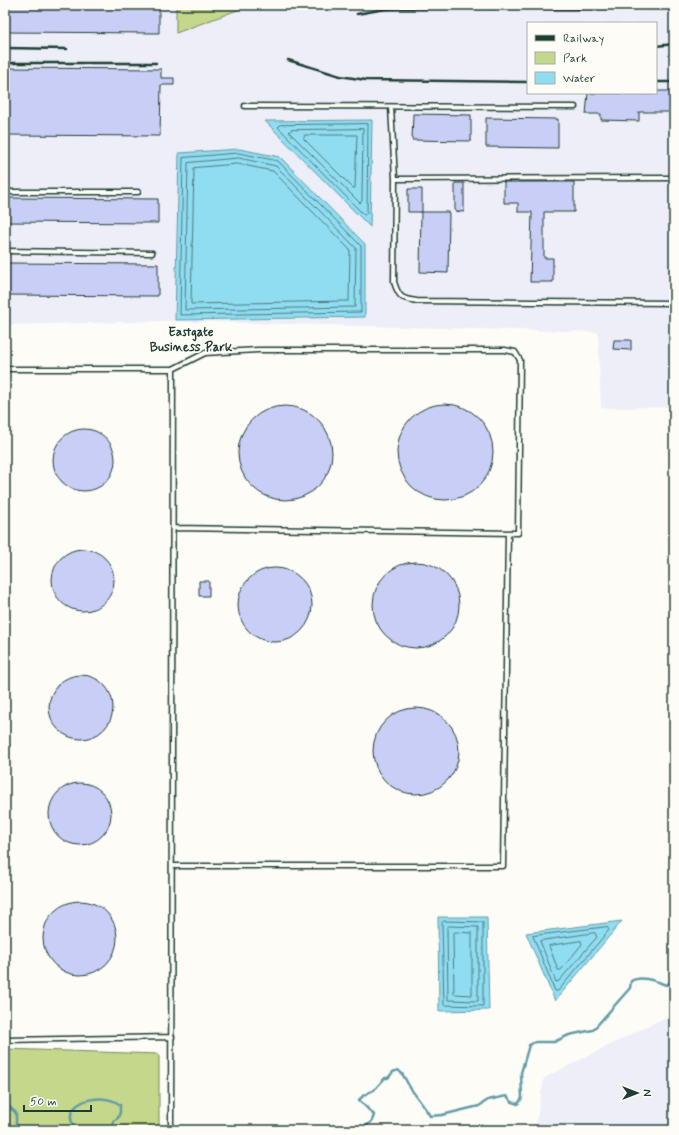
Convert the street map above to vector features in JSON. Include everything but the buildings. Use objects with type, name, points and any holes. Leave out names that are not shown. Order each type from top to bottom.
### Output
[{"type":"lane","points":[[245,106],[575,107]]},
{"type":"lane","points":[[391,107],[395,179],[394,282],[397,292],[403,299],[417,301],[674,303]]},
{"type":"lane","points":[[395,179],[674,178]]},
{"type":"lane","points":[[5,192],[138,192]]},
{"type":"lane","points":[[5,251],[152,253]]},
{"type":"lane","points":[[5,369],[173,369],[204,353],[258,350],[505,350],[515,352],[520,360],[522,372],[518,533],[173,528]]},
{"type":"lane","points":[[171,1130],[173,369]]},
{"type":"lane","points":[[172,866],[503,866],[508,533]]},
{"type":"lane","points":[[5,1040],[172,1037]]},
{"type":"shaded area","points":[[5,5],[176,5],[176,32],[251,5],[674,5],[674,407],[601,408],[598,332],[166,321],[5,325]]},
{"type":"shaded area","points":[[674,1013],[674,1130],[535,1130],[544,1078]]},
{"type":"green space","points":[[176,5],[251,5],[176,33]]},
{"type":"green space","points":[[5,1049],[159,1054],[159,1130],[5,1130]]},
{"type":"water","points":[[372,120],[370,227],[265,121]]},
{"type":"water","points":[[239,149],[280,157],[365,244],[365,317],[175,320],[179,153]]},
{"type":"water","points":[[438,917],[487,917],[489,1010],[439,1011]]},
{"type":"water","points":[[622,921],[555,1001],[526,933]]},
{"type":"waterway","points":[[362,1130],[372,1121],[374,1115],[359,1100],[364,1095],[374,1090],[385,1078],[388,1078],[393,1072],[398,1070],[404,1076],[411,1089],[430,1116],[442,1115],[479,1106],[488,1100],[507,1096],[512,1102],[518,1104],[522,1098],[521,1073],[529,1045],[535,1042],[554,1042],[569,1035],[593,1030],[630,988],[631,981],[635,979],[644,978],[666,985],[674,980]]},
{"type":"waterway","points":[[74,1130],[71,1120],[71,1115],[74,1109],[79,1104],[92,1099],[108,1099],[120,1105],[120,1112],[118,1118],[113,1121],[112,1130]]},
{"type":"waterway","points":[[5,1103],[16,1113],[16,1123],[19,1130]]},
{"type":"waterway","points":[[32,1130],[39,1127],[45,1130]]},
{"type":"railway","points":[[357,14],[385,9],[408,8],[674,9]]},
{"type":"railway","points":[[657,46],[674,44]]},
{"type":"railway","points":[[5,48],[67,49]]},
{"type":"railway","points":[[288,60],[340,76],[366,80],[527,82]]},
{"type":"railway","points":[[5,63],[156,63]]},
{"type":"railway","points":[[657,82],[674,82]]},
{"type":"district","name":"Eastgate Business Park","points":[[191,338]]}]
